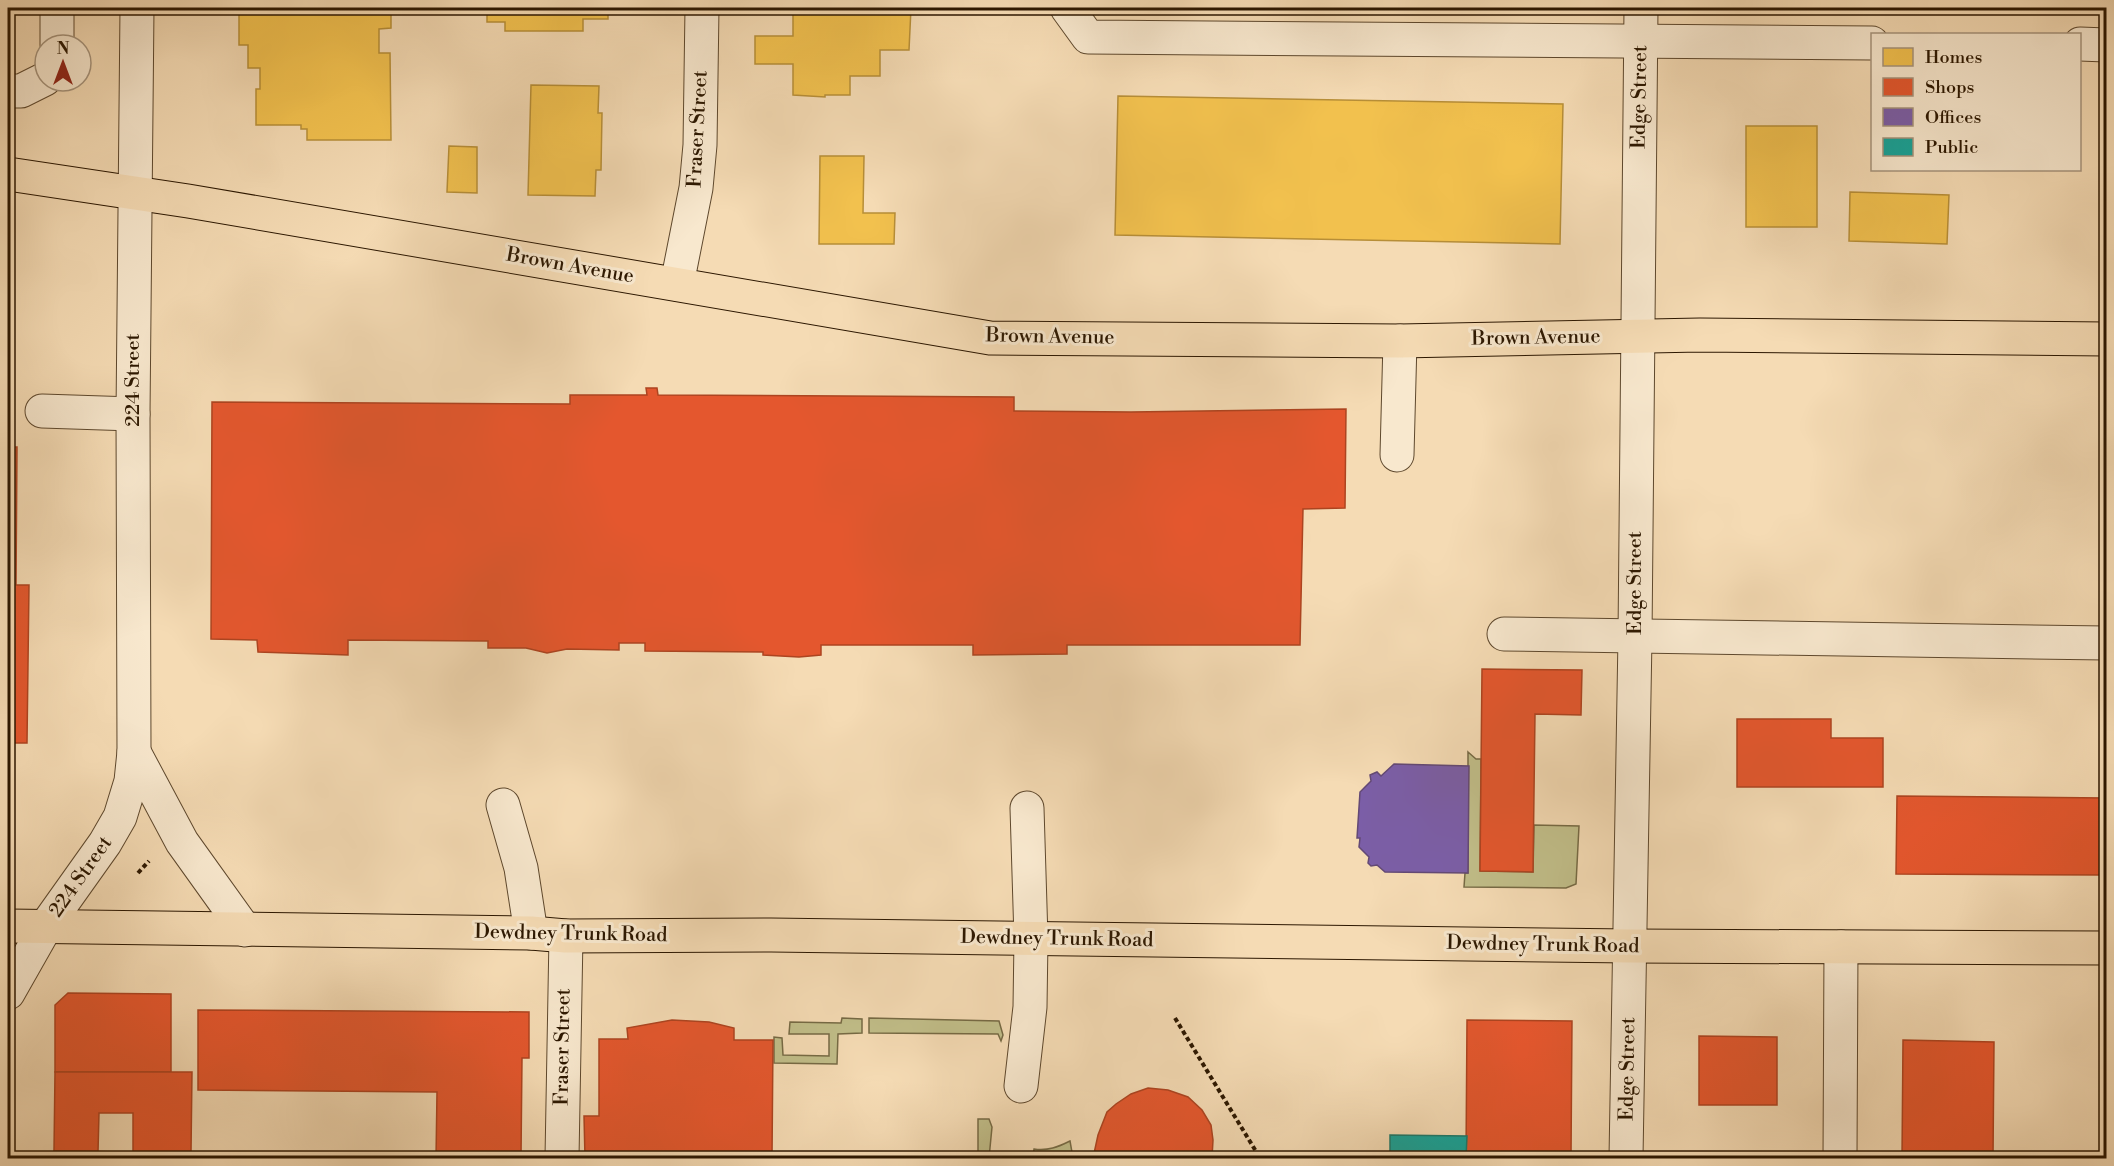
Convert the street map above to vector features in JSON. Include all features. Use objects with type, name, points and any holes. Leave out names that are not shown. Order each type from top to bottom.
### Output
[{"type":"main road","name":"Brown Avenue","points":[[8,174],[134,192],[990,338],[1400,341],[1637,335],[2106,339]]},
{"type":"main road","name":"Dewdney Trunk Road","points":[[8,926],[531,933],[566,936],[771,935],[1630,946],[2106,948]]},
{"type":"street","points":[[57,8],[57,33]]},
{"type":"street","name":"224 Street","points":[[8,993],[46,926],[105,843],[120,817],[131,781],[134,752],[133,414],[137,8]]},
{"type":"street","name":"Fraser Street","points":[[677,284],[696,188],[700,145],[702,8]]},
{"type":"street","points":[[1067,8],[1088,37],[1871,42]]},
{"type":"street","name":"Edge Street","points":[[1626,1158],[1635,637],[1641,8]]},
{"type":"street","points":[[2081,44],[2106,45]]},
{"type":"street","points":[[8,91],[21,90],[33,84]]},
{"type":"street","points":[[1397,454],[1400,341]]},
{"type":"street","points":[[42,411],[133,414]]},
{"type":"street","points":[[1503,634],[2106,643]]},
{"type":"street","name":"224 Street","points":[[134,752],[182,842],[245,930]]},
{"type":"street","points":[[503,805],[521,868],[531,933]]},
{"type":"street","points":[[1021,1086],[1030,1007],[1028,808]]},
{"type":"street","name":"Fraser Street","points":[[562,1158],[566,936]]},
{"type":"street","points":[[1840,1158],[1841,947]]},
{"type":"path","points":[[138,873],[149,861],[158,857]]},
{"type":"path","points":[[141,860],[149,861]]},
{"type":"path","points":[[1175,1018],[1260,1158]]},
{"type":"shaded area","points":[[1468,752],[1476,759],[1481,759],[1480,871],[1533,872],[1534,825],[1579,826],[1576,884],[1566,888],[1464,887],[1465,873],[1468,873]]},
{"type":"shaded area","points":[[842,1018],[862,1019],[862,1033],[838,1034],[837,1064],[774,1063],[774,1037],[782,1038],[783,1055],[829,1056],[829,1034],[789,1034],[790,1022],[841,1023]]},
{"type":"shaded area","points":[[869,1018],[999,1021],[1003,1035],[1001,1041],[998,1034],[869,1033]]},
{"type":"shaded area","points":[[978,1119],[989,1119],[992,1127],[989,1158],[978,1158]]},
{"type":"shaded area","points":[[1070,1141],[1073,1158],[1033,1158],[1034,1149],[1053,1148]]},
{"type":"building: Homes","points":[[239,8],[391,8],[391,28],[379,29],[379,53],[390,53],[391,140],[307,140],[307,129],[301,129],[301,125],[256,125],[256,89],[260,89],[260,68],[248,68],[248,45],[239,45]]},
{"type":"building: Homes","points":[[487,8],[608,8],[608,19],[583,19],[583,31],[505,31],[505,22],[487,22]]},
{"type":"building: Homes","points":[[793,8],[911,8],[909,50],[880,50],[880,76],[850,76],[850,95],[825,95],[825,97],[793,95],[793,64],[755,64],[755,36],[793,36]]},
{"type":"building: Homes","points":[[531,85],[599,86],[598,113],[602,113],[601,170],[596,170],[595,196],[528,195]]},
{"type":"building: Homes","points":[[1118,96],[1563,104],[1560,244],[1115,235]]},
{"type":"building: Homes","points":[[1746,126],[1817,126],[1817,227],[1746,227]]},
{"type":"building: Homes","points":[[449,146],[477,147],[477,193],[447,192]]},
{"type":"building: Homes","points":[[820,156],[864,156],[863,213],[895,213],[894,244],[819,244]]},
{"type":"building: Homes","points":[[1850,192],[1949,195],[1947,244],[1849,241]]},
{"type":"building: Shops","points":[[646,388],[657,388],[658,395],[1014,397],[1014,411],[1346,409],[1345,508],[1303,509],[1300,645],[1067,645],[1067,654],[973,655],[973,645],[821,645],[821,655],[799,657],[763,655],[763,652],[645,651],[645,643],[619,643],[619,650],[567,649],[547,653],[526,648],[488,648],[488,641],[348,640],[348,655],[258,652],[257,640],[211,639],[212,402],[570,404],[570,395],[647,395]]},
{"type":"building: Shops","points":[[8,447],[17,447],[16,585],[29,585],[27,743],[8,743]]},
{"type":"building: Shops","points":[[1482,669],[1582,670],[1581,715],[1535,714],[1533,872],[1480,871]]},
{"type":"building: Shops","points":[[1737,719],[1831,719],[1831,738],[1883,738],[1883,787],[1737,787]]},
{"type":"building: Shops","points":[[1897,796],[2106,798],[2106,875],[1896,874]]},
{"type":"building: Shops","points":[[68,993],[171,994],[171,1072],[55,1072],[55,1005]]},
{"type":"building: Shops","points":[[198,1010],[529,1012],[529,1058],[522,1058],[521,1158],[436,1158],[437,1092],[198,1090]]},
{"type":"building: Shops","points":[[672,1020],[709,1022],[734,1028],[734,1040],[773,1040],[772,1158],[585,1158],[584,1116],[599,1116],[599,1039],[628,1039],[627,1028]]},
{"type":"building: Shops","points":[[1467,1020],[1572,1021],[1571,1157],[1466,1156]]},
{"type":"building: Shops","points":[[1699,1036],[1777,1037],[1777,1105],[1699,1105]]},
{"type":"building: Shops","points":[[1903,1040],[1994,1042],[1993,1158],[1902,1158]]},
{"type":"building: Shops","points":[[55,1072],[192,1072],[191,1153],[133,1152],[133,1113],[99,1113],[98,1152],[54,1151]]},
{"type":"building: Shops","points":[[1148,1088],[1168,1090],[1188,1097],[1202,1110],[1211,1125],[1212,1158],[1093,1158],[1098,1135],[1107,1112],[1131,1094]]},
{"type":"building: Shops","points":[[54,1151],[133,1152],[132,1158],[54,1158]]},
{"type":"building: Offices","points":[[1394,764],[1469,766],[1468,873],[1385,872],[1377,865],[1371,866],[1368,863],[1369,857],[1359,847],[1360,838],[1357,838],[1360,792],[1371,781],[1370,775],[1377,772],[1381,776]]},
{"type":"building: Public","points":[[1390,1135],[1467,1136],[1466,1158],[1390,1158]]}]
